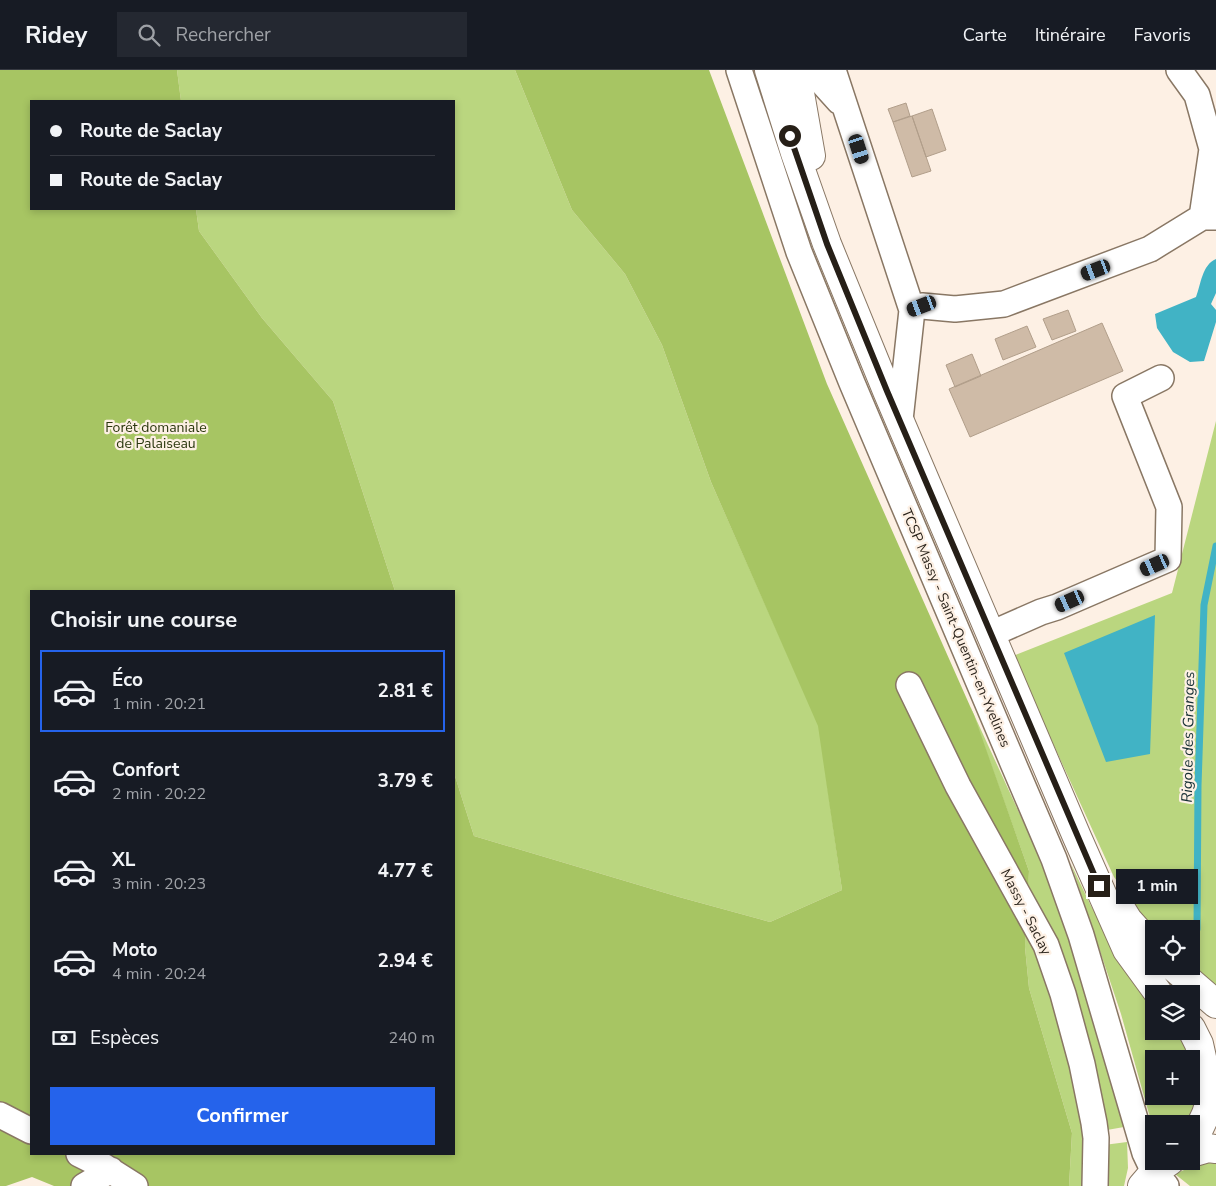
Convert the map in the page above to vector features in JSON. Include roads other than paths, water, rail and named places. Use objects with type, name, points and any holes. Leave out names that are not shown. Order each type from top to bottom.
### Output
[{"type":"main road","points":[[769,70],[795,153],[827,244],[900,420],[1127,950],[1152,985]]},
{"type":"main road","points":[[796,70],[827,244]]},
{"type":"main road","points":[[1077,837],[1128,920],[1145,939]]},
{"type":"main road","points":[[1182,975],[1216,1004]]},
{"type":"main road","points":[[1197,1040],[1211,1098],[1200,1127]]},
{"type":"main road","points":[[1200,1150],[1208,1148],[1216,1149]]},
{"type":"street","name":"TCSP Massy - Saint-Quentin-en-Yvelines","points":[[739,70],[799,252],[1054,858],[1081,935],[1145,1153],[1158,1176]]},
{"type":"street","points":[[812,70],[847,111]]},
{"type":"street","points":[[833,70],[912,310],[900,420]]},
{"type":"street","points":[[912,310],[922,306],[955,309],[1004,304],[1150,249],[1209,217],[1212,149],[1198,94],[1179,70]]},
{"type":"street","points":[[991,634],[1168,559],[1169,507],[1125,396],[1161,378]]},
{"type":"street","name":"Massy - Saclay","points":[[909,685],[958,786],[1046,945],[1063,994],[1094,1123],[1096,1138],[1095,1186]]},
{"type":"street","points":[[0,1116],[30,1131]]},
{"type":"street","points":[[81,1155],[111,1170],[135,1186]]},
{"type":"street","points":[[84,1186],[111,1170]]},
{"type":"water","points":[[1216,259],[1216,293],[1211,304],[1216,310],[1216,322],[1204,361],[1190,362],[1173,352],[1157,328],[1155,314],[1196,297],[1205,270]]},
{"type":"water","points":[[1155,615],[1150,754],[1106,762],[1064,653]]},
{"type":"waterway","name":"Rigole des Granges","points":[[1197,920],[1198,786],[1204,605],[1216,546]]},
{"type":"park label","name":"Forêt domaniale de Palaiseau","points":[[156,436]]}]
